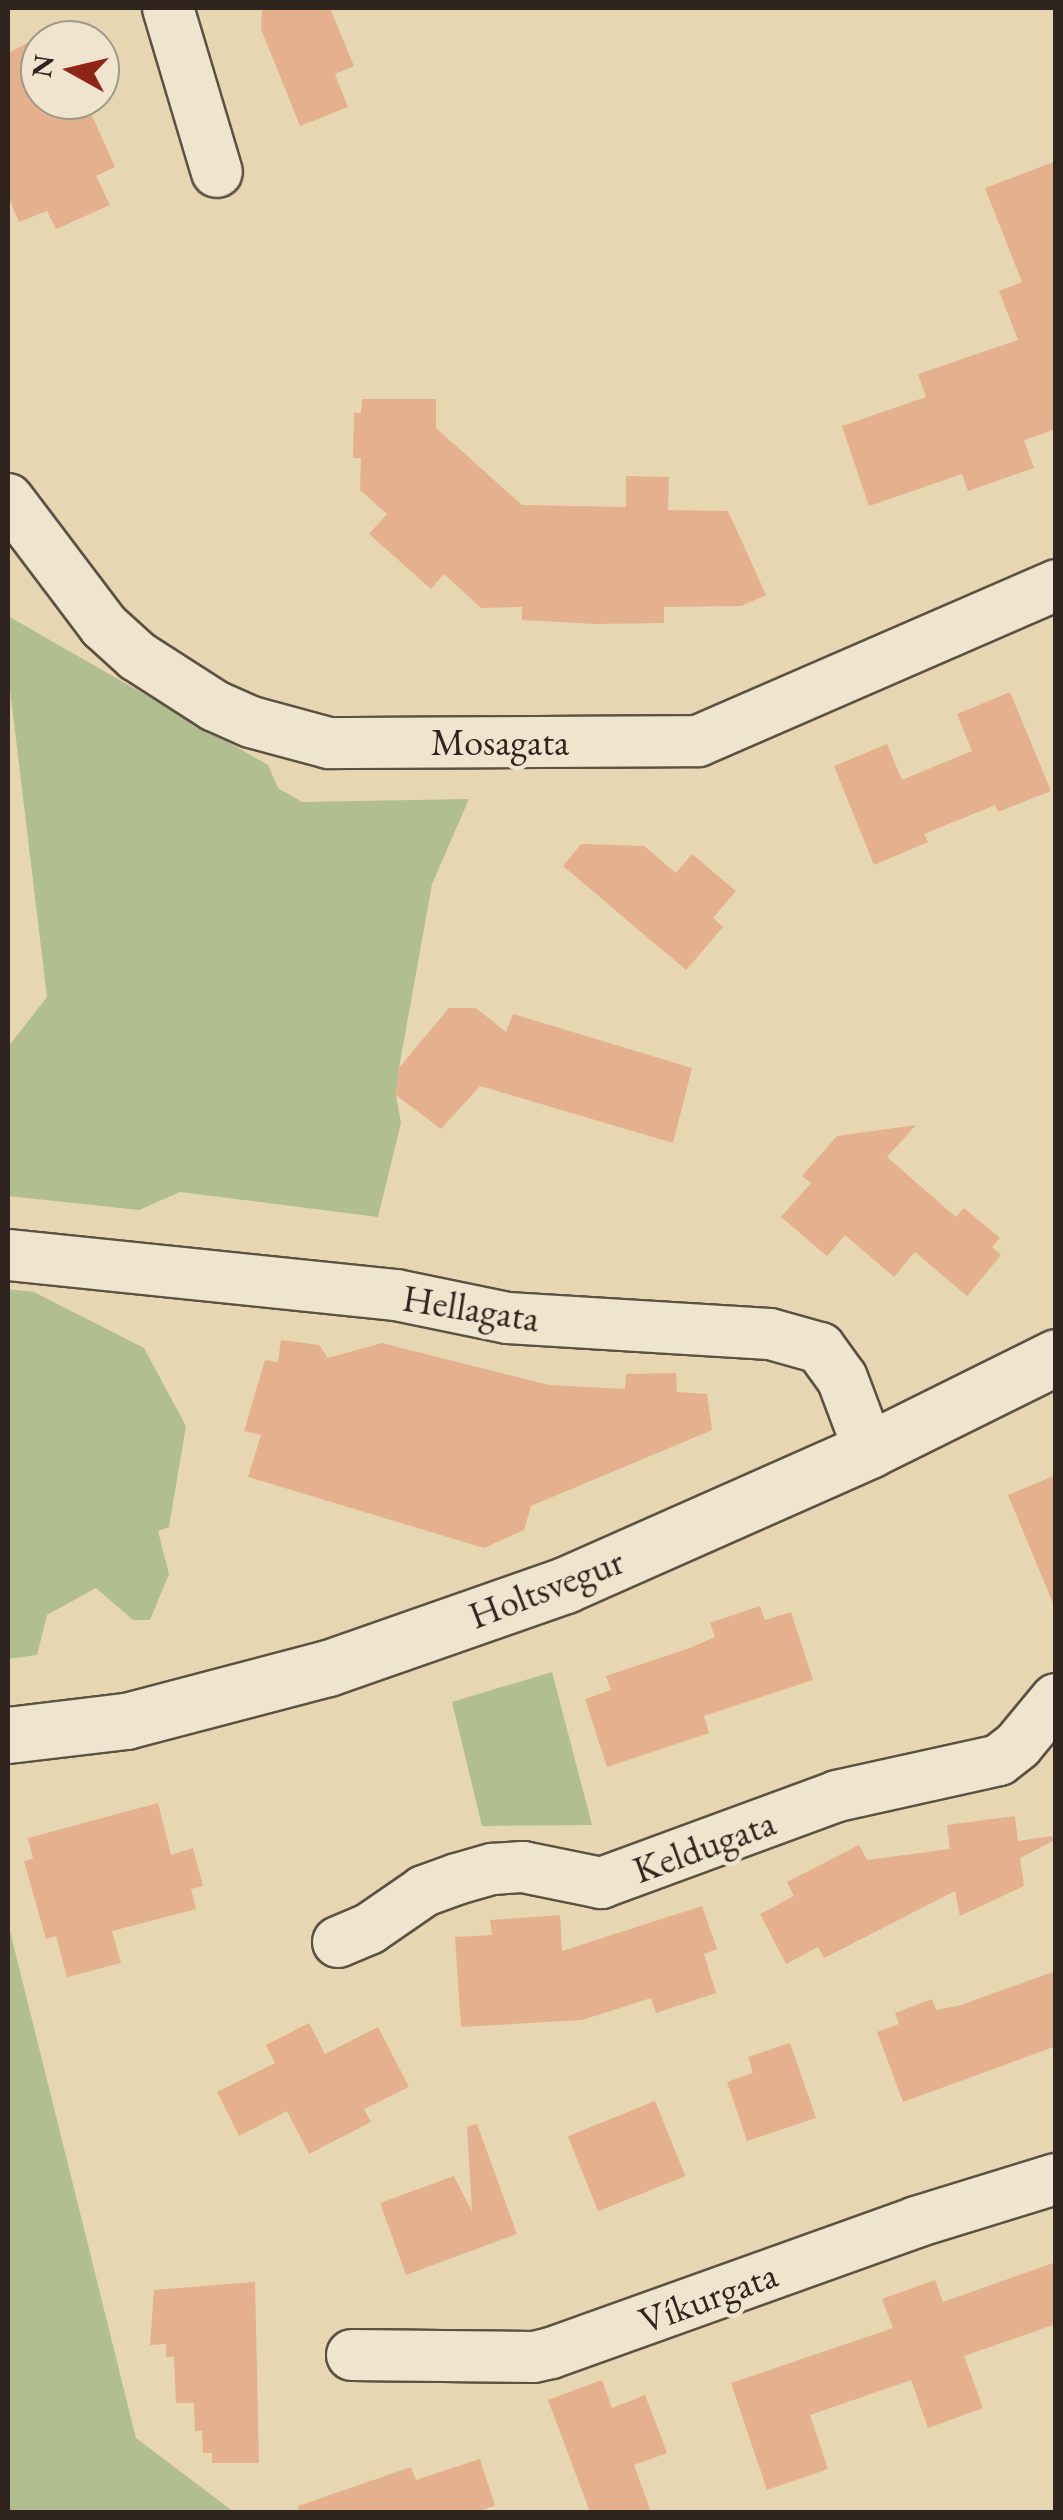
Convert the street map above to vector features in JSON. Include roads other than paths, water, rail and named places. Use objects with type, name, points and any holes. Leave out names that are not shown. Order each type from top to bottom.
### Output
[{"type":"street","points":[[168,8],[216,172]]},
{"type":"street","name":"Mosagata","points":[[8,500],[104,626],[137,656],[174,682],[233,714],[329,743],[698,741],[1056,585]]},
{"type":"street","name":"Hellagata","points":[[8,1256],[396,1295],[508,1318],[770,1334],[820,1348],[842,1378],[869,1450]]},
{"type":"street","name":"Holtsvegur","points":[[8,1735],[126,1721],[328,1668],[566,1585],[869,1450],[1056,1357]]},
{"type":"street","name":"Keldugata","points":[[338,1942],[369,1929],[424,1891],[457,1878],[523,1867],[601,1882],[837,1796],[999,1760],[1018,1746],[1056,1698]]},
{"type":"street","name":"Víkurgata","points":[[352,2356],[534,2357],[552,2353],[916,2222],[1056,2179]]}]
